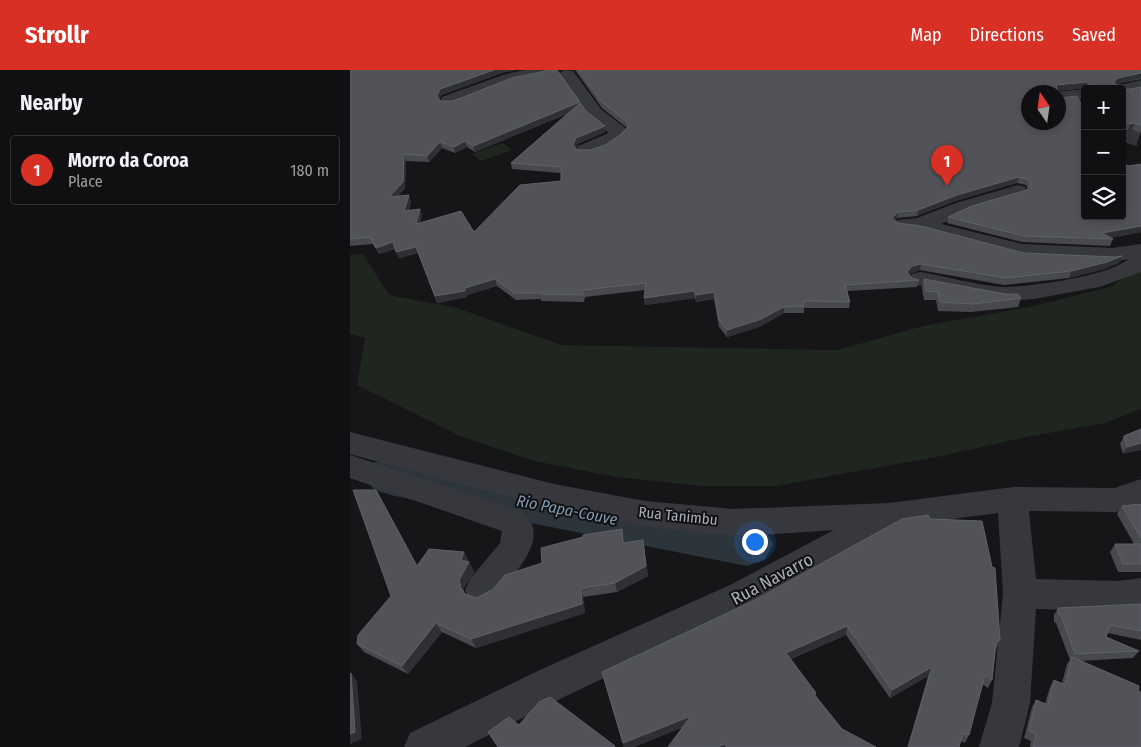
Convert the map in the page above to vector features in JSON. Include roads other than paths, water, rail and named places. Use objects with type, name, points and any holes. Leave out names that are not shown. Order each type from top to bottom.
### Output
[{"type":"street","points":[[569,71],[594,113],[618,132],[616,136],[585,150]]},
{"type":"street","points":[[448,101],[509,78],[546,76]]},
{"type":"street","points":[[1126,88],[1141,85]]},
{"type":"street","points":[[1066,96],[1081,94]]},
{"type":"street","points":[[1018,191],[963,207],[912,225],[1022,251],[1112,255],[1141,251]]},
{"type":"street","points":[[920,279],[1003,294],[1034,292],[1099,280],[1131,269],[1141,259]]},
{"type":"street","name":"Rua Tanimbu","points":[[350,443],[554,496],[645,514],[733,522],[893,514]]},
{"type":"street","points":[[350,466],[511,520],[518,526],[516,548],[482,590]]},
{"type":"street","name":"Rua Navarro","points":[[424,747],[556,682],[742,596],[893,514],[1013,499],[1116,500],[1141,491]]},
{"type":"street","points":[[999,747],[1011,703],[1020,594],[1013,499]]},
{"type":"street","points":[[1020,594],[1118,596],[1141,593]]},
{"type":"waterway","name":"Rio Papa-Couve","points":[[390,476],[747,544]]},
{"type":"tunnel","points":[[1126,133],[1141,138]]},
{"type":"place","name":"Morro da Coroa","points":[[947,186]]}]
